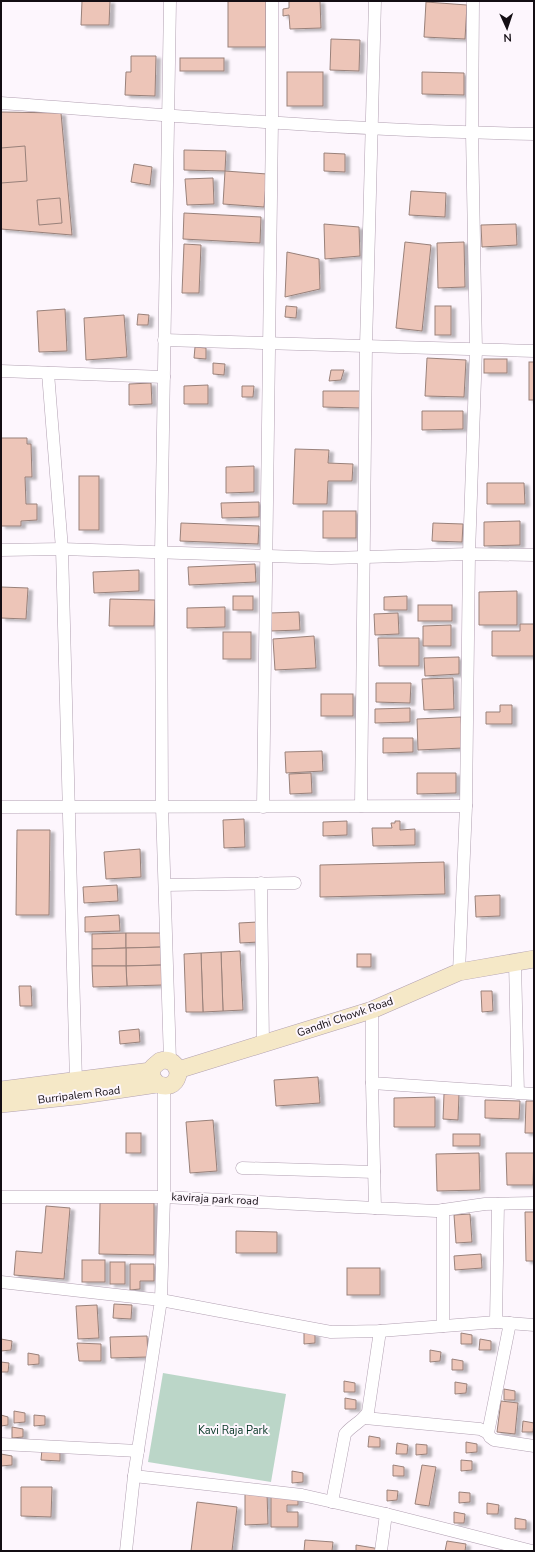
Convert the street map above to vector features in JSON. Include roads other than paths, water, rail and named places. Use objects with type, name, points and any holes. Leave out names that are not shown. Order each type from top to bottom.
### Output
[{"type":"main road","name":"Gandhi Chowk Road","points":[[157,1081],[156,1063],[160,1061],[174,1066],[263,1044],[372,1010],[459,972],[534,959]]},
{"type":"main road","points":[[157,1081],[174,1083],[177,1079],[174,1066]]},
{"type":"main road","name":"Burripalem Road","points":[[1,1090],[76,1082],[157,1081]]},
{"type":"main road","name":"Burripalem Road","points":[[1,1104],[76,1096],[157,1081]]},
{"type":"street","points":[[170,1],[161,552],[162,807],[174,1066]]},
{"type":"street","points":[[263,807],[272,121],[272,1]]},
{"type":"street","points":[[361,806],[366,346],[375,1]]},
{"type":"street","points":[[459,972],[466,806],[469,554],[476,349],[472,133],[473,1]]},
{"type":"street","points":[[1,103],[167,115],[472,133],[534,134]]},
{"type":"street","points":[[164,340],[534,351]]},
{"type":"street","points":[[1,371],[164,376]]},
{"type":"street","points":[[48,373],[62,549],[76,1082]]},
{"type":"street","points":[[1,550],[62,549],[331,558],[469,554],[534,555]]},
{"type":"street","points":[[1,807],[466,806]]},
{"type":"street","points":[[165,886],[295,882]]},
{"type":"street","points":[[261,883],[263,1044]]},
{"type":"street","points":[[516,962],[518,1093]]},
{"type":"street","points":[[372,1010],[375,1208]]},
{"type":"street","name":"kaviraja park road","points":[[157,1081],[164,1196],[375,1208],[443,1210],[485,1204],[534,1204]]},
{"type":"street","points":[[372,1083],[534,1094]]},
{"type":"street","points":[[242,1168],[374,1172]]},
{"type":"street","points":[[1,1197],[164,1196],[161,1300],[134,1476],[126,1551]]},
{"type":"street","points":[[496,1322],[498,1204]]},
{"type":"street","points":[[443,1210],[443,1326]]},
{"type":"street","points":[[1,1282],[161,1300],[331,1332],[380,1331],[496,1322],[534,1325]]},
{"type":"street","points":[[510,1324],[488,1433],[490,1438],[494,1440],[534,1446]]},
{"type":"street","points":[[332,1502],[345,1434],[365,1418],[368,1412],[380,1331]]},
{"type":"street","points":[[365,1418],[480,1429],[488,1433]]},
{"type":"street","points":[[1,1444],[138,1450]]},
{"type":"street","points":[[134,1476],[282,1492],[386,1514],[532,1551]]},
{"type":"street","points":[[382,1551],[386,1514]]},
{"type":"park label","name":"Kavi Raja Park","points":[[233,1430]]}]
